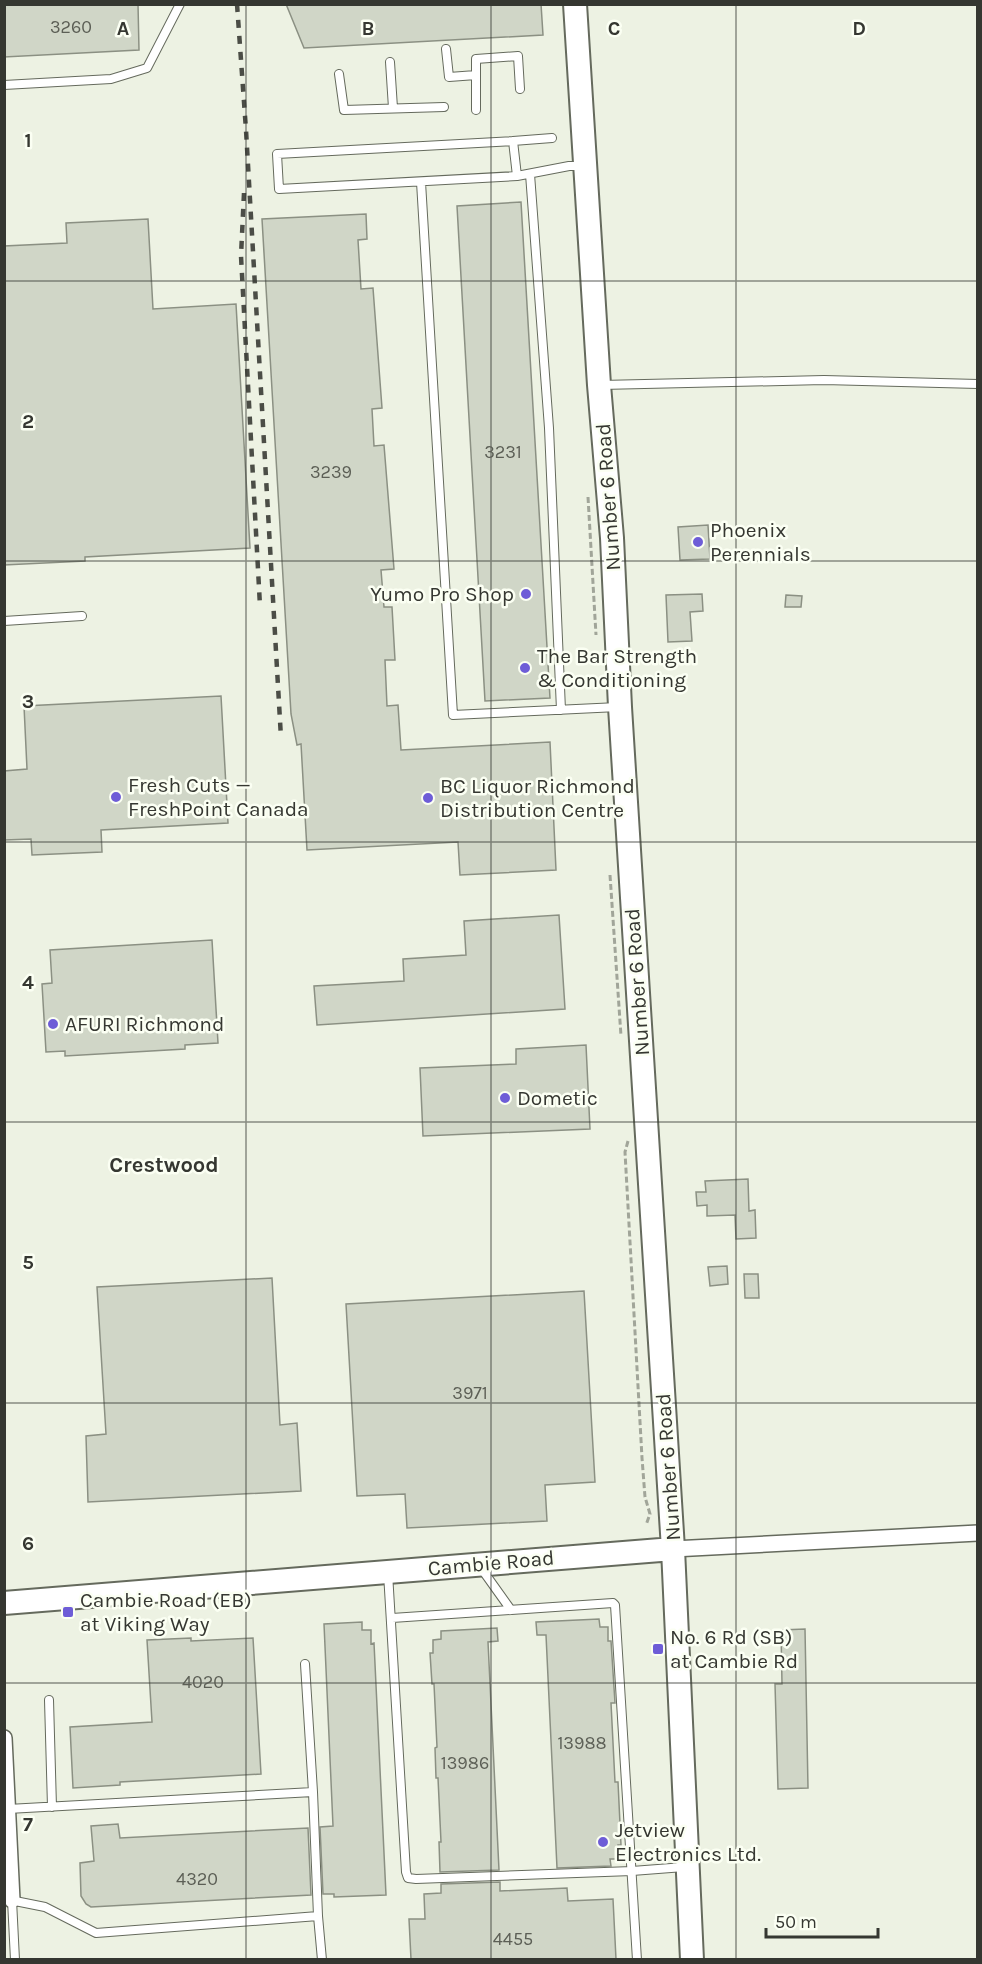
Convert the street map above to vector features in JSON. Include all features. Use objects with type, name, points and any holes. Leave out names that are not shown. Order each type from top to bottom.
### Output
[{"type":"main road","name":"Number 6 Road","points":[[575,4],[599,385],[612,538],[620,707],[673,1549],[692,1959]]},
{"type":"main road","name":"Cambie Road","points":[[4,1603],[673,1549]]},
{"type":"street","name":"Cambie Road","points":[[673,1549],[978,1533]]},
{"type":"street","points":[[4,1738],[8,1809],[7,1902]]},
{"type":"lane","points":[[4,85],[111,79],[147,68],[180,4]]},
{"type":"lane","points":[[446,49],[449,77],[476,75]]},
{"type":"lane","points":[[476,110],[476,59],[518,56],[520,90]]},
{"type":"lane","points":[[390,62],[393,108]]},
{"type":"lane","points":[[339,74],[344,110],[444,107]]},
{"type":"lane","points":[[552,138],[277,154],[279,189],[517,176],[569,166],[585,166]]},
{"type":"lane","points":[[513,141],[517,176]]},
{"type":"lane","points":[[530,174],[549,428],[561,710]]},
{"type":"lane","points":[[422,182],[453,715],[620,707]]},
{"type":"lane","points":[[599,385],[824,380],[978,384]]},
{"type":"lane","points":[[4,621],[82,616]]},
{"type":"lane","points":[[478,1564],[511,1610]]},
{"type":"lane","points":[[388,1572],[405,1872],[408,1878],[632,1871],[688,1866]]},
{"type":"lane","points":[[392,1618],[613,1603],[615,1605],[638,1959]]},
{"type":"lane","points":[[305,1664],[322,1959]]},
{"type":"lane","points":[[49,1700],[52,1807]]},
{"type":"lane","points":[[8,1809],[313,1792]]},
{"type":"lane","points":[[15,1959],[7,1902],[45,1906],[96,1933],[318,1916]]},
{"type":"path","points":[[588,496],[597,638]]},
{"type":"path","points":[[610,874],[619,1029]]},
{"type":"path","points":[[625,1152],[642,1458],[645,1497],[650,1514],[646,1525]]},
{"type":"building","points":[[4,4],[138,4],[139,50],[4,57]]},
{"type":"building","points":[[286,4],[541,4],[543,35],[304,48]]},
{"type":"building","points":[[521,202],[550,698],[485,701],[457,206]]},
{"type":"building","points":[[366,214],[367,239],[358,240],[361,289],[373,288],[382,408],[372,409],[374,446],[384,445],[394,569],[381,570],[384,607],[392,607],[395,660],[385,660],[387,706],[398,705],[401,750],[550,742],[556,870],[460,875],[458,842],[307,850],[301,744],[297,745],[291,714],[262,219]]},
{"type":"building","points":[[148,219],[153,309],[236,304],[250,548],[85,557],[85,561],[4,565],[4,246],[67,243],[66,223]]},
{"type":"building","points":[[708,525],[710,559],[680,560],[678,527]]},
{"type":"building","points":[[702,594],[703,611],[690,612],[692,641],[668,642],[666,595]]},
{"type":"building","points":[[786,595],[802,596],[801,607],[785,607]]},
{"type":"building","name":"Fresh Cuts — FreshPoint Canada","points":[[221,696],[228,823],[101,830],[102,852],[32,855],[31,839],[4,840],[4,771],[27,769],[24,706]]},
{"type":"building","points":[[559,915],[565,1009],[317,1025],[314,986],[404,981],[403,959],[466,955],[464,921]]},
{"type":"building","points":[[212,940],[218,1043],[185,1045],[185,1049],[65,1056],[65,1051],[46,1052],[42,984],[52,983],[50,950]]},
{"type":"building","name":"Dometic","points":[[586,1045],[590,1129],[423,1136],[420,1068],[516,1064],[516,1049]]},
{"type":"building","points":[[748,1179],[749,1211],[755,1210],[756,1238],[736,1239],[735,1215],[707,1216],[707,1205],[697,1206],[696,1192],[706,1192],[705,1181]]},
{"type":"building","points":[[727,1266],[728,1284],[710,1286],[708,1267]]},
{"type":"building","points":[[744,1274],[758,1274],[759,1298],[745,1298]]},
{"type":"building","points":[[272,1278],[280,1425],[297,1423],[301,1491],[88,1502],[86,1436],[106,1434],[97,1287]]},
{"type":"building","points":[[584,1291],[595,1482],[545,1485],[547,1521],[407,1528],[405,1494],[357,1496],[346,1304]]},
{"type":"building","points":[[599,1619],[600,1627],[608,1627],[608,1641],[611,1641],[615,1703],[611,1703],[621,1845],[618,1845],[619,1859],[610,1859],[611,1866],[557,1868],[546,1635],[537,1635],[536,1622]]},
{"type":"building","points":[[362,1622],[362,1630],[371,1630],[371,1644],[374,1643],[386,1895],[334,1897],[334,1894],[323,1894],[320,1827],[333,1826],[324,1624]]},
{"type":"building","points":[[497,1628],[498,1641],[488,1642],[499,1870],[440,1872],[439,1842],[441,1842],[435,1748],[437,1747],[430,1653],[433,1653],[433,1640],[441,1639],[441,1631]]},
{"type":"building","points":[[805,1629],[808,1788],[778,1789],[775,1684],[782,1684],[781,1630]]},
{"type":"building","points":[[191,1638],[191,1641],[253,1638],[261,1774],[120,1782],[120,1785],[73,1788],[70,1727],[152,1722],[147,1640]]},
{"type":"building","points":[[118,1824],[120,1838],[308,1828],[311,1895],[91,1907],[81,1896],[80,1863],[94,1861],[91,1826]]},
{"type":"building","points":[[500,1882],[500,1891],[567,1888],[568,1901],[613,1899],[616,1959],[411,1959],[409,1919],[425,1919],[424,1894],[441,1893],[441,1884]]},
{"type":"railway","points":[[237,4],[281,738]]},
{"type":"railway","points":[[244,193],[241,256],[260,606]]},
{"type":"place","name":"Phoenix Perennials","points":[[698,542]]},
{"type":"place","name":"Yumo Pro Shop","points":[[526,594]]},
{"type":"place","name":"The Bar Strength & Conditioning","points":[[525,668]]},
{"type":"place","name":"Fresh Cuts — FreshPoint Canada","points":[[116,797]]},
{"type":"place","name":"BC Liquor Richmond Distribution Centre","points":[[428,798]]},
{"type":"place","name":"AFURI Richmond","points":[[53,1024]]},
{"type":"place","name":"Dometic","points":[[505,1098]]},
{"type":"place","name":"Cambie Road (EB) at Viking Way","points":[[68,1612]]},
{"type":"place","name":"No. 6 Rd (SB) at Cambie Rd","points":[[658,1649]]},
{"type":"place","name":"Jetview Electronics Ltd.","points":[[603,1842]]},
{"type":"district","name":"Crestwood","points":[[164,1165]]}]
